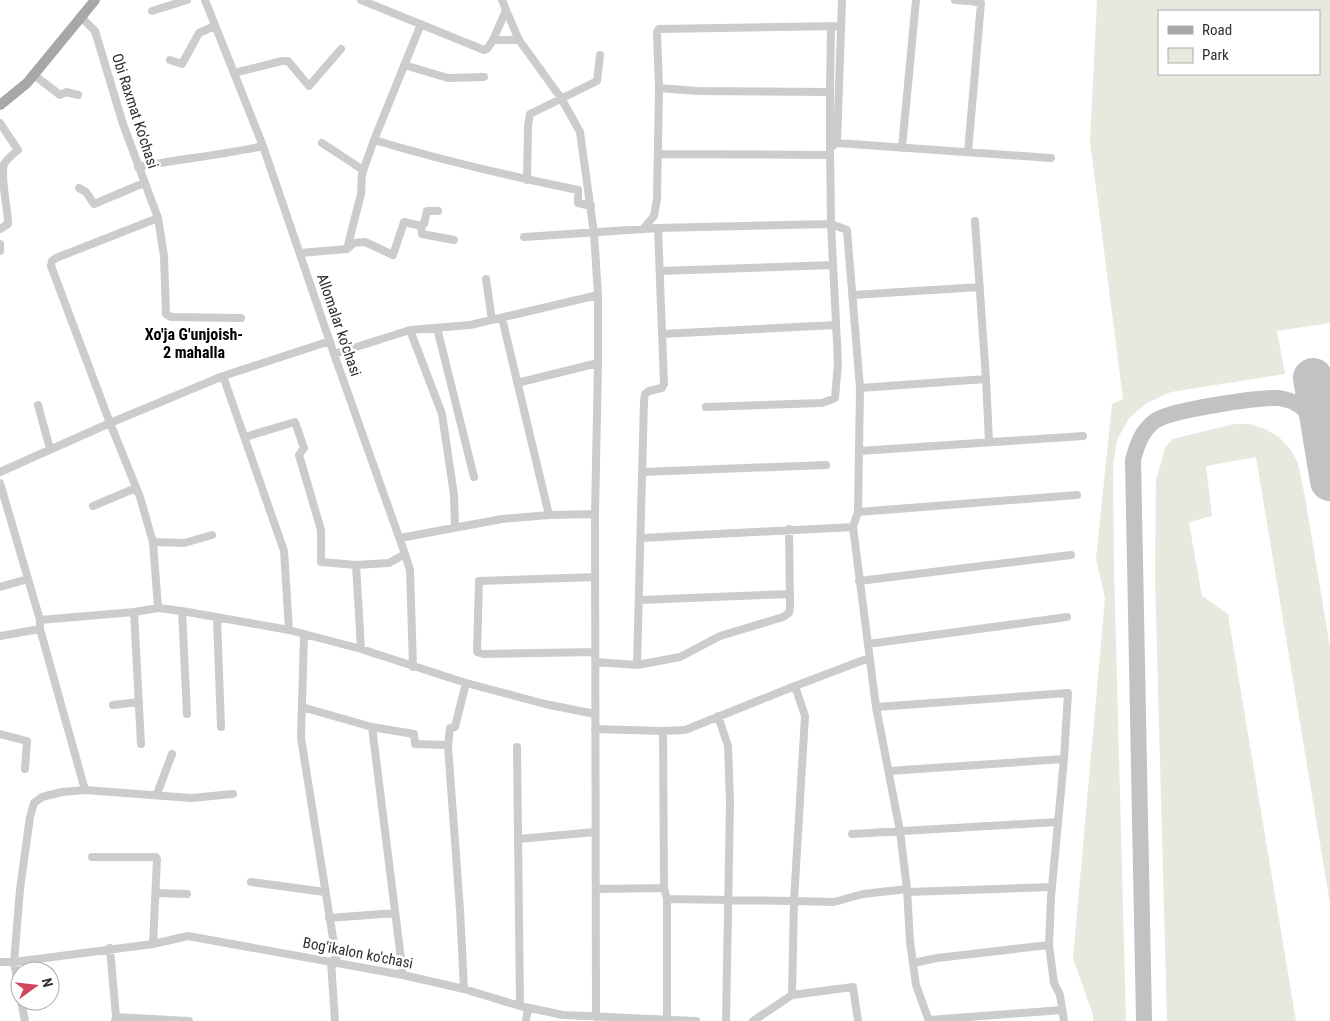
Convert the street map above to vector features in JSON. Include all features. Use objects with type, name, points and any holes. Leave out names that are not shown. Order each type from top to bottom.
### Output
[{"type":"main road","points":[[0,105],[18,92],[34,75],[95,0]]},
{"type":"street","points":[[152,11],[187,0]]},
{"type":"street","name":"Allomalar ko'chasi","points":[[205,0],[264,146],[334,354],[410,570],[413,667]]},
{"type":"street","points":[[361,0],[484,50],[487,49],[493,40],[506,10]]},
{"type":"street","points":[[502,0],[519,40],[561,98],[580,132],[594,233],[598,295],[595,514],[596,1017]]},
{"type":"street","points":[[830,152],[837,143],[842,0]]},
{"type":"street","points":[[902,148],[916,0]]},
{"type":"street","points":[[956,0],[980,3],[968,152]]},
{"type":"street","name":"Obi Raxmat Ko'chasi","points":[[81,17],[95,32],[138,167],[158,218]]},
{"type":"street","points":[[347,249],[361,194],[363,170],[421,24]]},
{"type":"street","points":[[170,60],[182,64],[199,33],[215,26]]},
{"type":"street","points":[[706,407],[822,403],[835,398],[838,363],[831,224],[831,26]]},
{"type":"street","points":[[643,229],[654,216],[657,198],[659,88],[657,32],[659,29],[840,26]]},
{"type":"street","points":[[493,40],[519,40]]},
{"type":"street","points":[[234,73],[282,60],[288,61],[309,86],[341,49]]},
{"type":"street","points":[[527,180],[530,114],[597,81],[600,55]]},
{"type":"street","points":[[404,65],[448,78],[484,77]]},
{"type":"street","points":[[34,75],[60,95],[66,92],[78,95]]},
{"type":"street","points":[[659,88],[830,92]]},
{"type":"street","points":[[0,123],[18,150],[4,162],[0,174],[8,214],[8,224],[0,229]]},
{"type":"street","points":[[374,140],[527,180],[578,190],[578,203],[591,206]]},
{"type":"street","points":[[322,143],[363,170]]},
{"type":"street","points":[[837,143],[1052,158]]},
{"type":"street","points":[[138,167],[227,154],[264,146]]},
{"type":"street","points":[[658,154],[830,152]]},
{"type":"street","points":[[79,188],[86,192],[94,204],[144,183]]},
{"type":"street","points":[[420,226],[424,224],[427,211],[438,211]]},
{"type":"street","points":[[158,608],[153,542],[136,488],[51,266],[52,261],[158,218],[164,256],[166,314],[171,317],[241,318]]},
{"type":"street","points":[[975,221],[989,442]]},
{"type":"street","points":[[300,253],[347,249],[354,243],[365,242],[393,255],[404,222],[420,226]]},
{"type":"street","points":[[524,237],[658,228],[831,224],[848,230],[860,388],[858,512],[853,527],[876,707],[900,831],[908,892],[910,942],[916,985],[929,1021],[1062,1010]]},
{"type":"street","points":[[420,226],[422,234],[454,240]]},
{"type":"street","points":[[637,665],[646,394],[649,391],[662,388],[664,384],[658,228]]},
{"type":"street","points":[[0,244],[0,251]]},
{"type":"street","points":[[660,271],[833,265]]},
{"type":"street","points":[[486,279],[492,320]]},
{"type":"street","points":[[853,295],[980,288]]},
{"type":"street","points":[[334,354],[410,330],[470,325],[598,295]]},
{"type":"street","points":[[502,318],[549,515]]},
{"type":"street","points":[[662,334],[836,325]]},
{"type":"street","points":[[437,328],[474,477]]},
{"type":"street","points":[[410,330],[442,414],[454,495],[455,527]]},
{"type":"street","points":[[0,472],[110,423],[223,376],[330,341]]},
{"type":"street","points":[[517,383],[598,363]]},
{"type":"street","points":[[223,376],[284,551],[289,630]]},
{"type":"street","points":[[860,388],[986,379]]},
{"type":"street","points":[[38,405],[50,449]]},
{"type":"street","points":[[244,437],[295,422],[304,448],[300,455],[321,530],[321,562],[356,565],[389,563],[405,554]]},
{"type":"street","points":[[860,451],[1083,436]]},
{"type":"street","points":[[643,472],[826,465]]},
{"type":"street","points":[[0,483],[40,620],[40,629],[85,790]]},
{"type":"street","points":[[94,506],[136,488]]},
{"type":"street","points":[[858,512],[1077,495]]},
{"type":"street","points":[[400,538],[502,519],[595,514]]},
{"type":"street","points":[[641,538],[853,527]]},
{"type":"street","points":[[596,662],[637,665],[680,657],[720,636],[783,617],[789,613],[789,529]]},
{"type":"street","points":[[153,542],[184,543],[212,535]]},
{"type":"street","points":[[859,581],[1072,556]]},
{"type":"street","points":[[356,565],[361,649]]},
{"type":"street","points":[[595,577],[480,581],[477,652],[483,654],[595,652]]},
{"type":"street","points":[[0,587],[28,579]]},
{"type":"street","points":[[640,600],[790,594]]},
{"type":"street","points":[[40,620],[134,612],[158,608],[182,611],[289,630],[361,649],[466,683],[544,704],[595,714]]},
{"type":"street","points":[[182,611],[187,714]]},
{"type":"street","points":[[134,612],[141,744]]},
{"type":"street","points":[[217,618],[219,697],[222,727]]},
{"type":"street","points":[[868,644],[1067,618]]},
{"type":"street","points":[[0,636],[40,629]]},
{"type":"street","points":[[304,635],[301,738],[329,918],[334,962],[335,1021]]},
{"type":"street","points":[[595,729],[685,730],[869,658]]},
{"type":"street","points":[[464,989],[448,745],[450,728],[455,727],[466,683]]},
{"type":"street","points":[[792,995],[794,901],[805,716],[795,686]]},
{"type":"street","points":[[876,707],[1068,693],[1049,945],[1054,983],[1060,995],[1064,1021]]},
{"type":"street","points":[[113,705],[139,702]]},
{"type":"street","points":[[302,707],[372,727],[414,734],[415,744],[448,745]]},
{"type":"street","points":[[718,716],[728,746],[730,802],[726,1021]]},
{"type":"street","points":[[372,727],[403,975]]},
{"type":"street","points":[[0,731],[27,740],[25,769]]},
{"type":"street","points":[[663,731],[664,888],[667,899],[667,1019]]},
{"type":"street","points":[[517,747],[524,1007],[526,1021]]},
{"type":"street","points":[[157,794],[172,754]]},
{"type":"street","points":[[889,770],[1064,759]]},
{"type":"street","points":[[14,961],[20,889],[30,817],[34,803],[42,797],[62,792],[85,790],[192,798],[233,794]]},
{"type":"street","points":[[852,834],[1057,822]]},
{"type":"street","points":[[519,839],[595,832]]},
{"type":"street","points":[[92,858],[156,856],[153,944]]},
{"type":"street","points":[[251,882],[325,892]]},
{"type":"street","points":[[667,899],[834,902],[863,894],[907,889],[908,892],[1052,887]]},
{"type":"street","points":[[596,889],[664,888]]},
{"type":"street","points":[[156,893],[187,894]]},
{"type":"street","points":[[329,918],[395,913]]},
{"type":"street","name":"Bog'ikalon ko'chasi","points":[[21,961],[110,948],[153,944],[188,936],[403,975],[464,989],[563,1018],[596,1017],[627,1020],[667,1019],[696,1021]]},
{"type":"street","points":[[913,963],[937,958],[1049,945]]},
{"type":"street","points":[[110,948],[115,1019],[189,1021]]},
{"type":"street","points":[[753,1021],[792,995],[853,987],[858,1021]]},
{"type":"green space","points":[[1097,0],[1330,0],[1330,323],[1277,331],[1285,374],[1171,392],[1147,403],[1129,418],[1117,440],[1113,465],[1114,567],[1126,1021],[1093,1021],[1093,1015],[1073,958],[1105,598],[1096,559],[1112,404],[1123,399],[1090,141]]},
{"type":"green space","points":[[1234,424],[1250,424],[1265,429],[1279,437],[1290,449],[1298,463],[1305,497],[1330,647],[1330,904],[1256,457],[1206,466],[1212,516],[1189,523],[1202,596],[1228,614],[1296,1021],[1167,1021],[1155,578],[1156,480],[1165,448],[1172,439]]},
{"type":"taxiway","points":[[1144,1021],[1133,460],[1138,443],[1150,425],[1164,417],[1196,409],[1269,398],[1279,398],[1295,403],[1304,409],[1321,428]]},
{"type":"runway","points":[[1313,378],[1330,481]]},
{"type":"district","name":"Xo'ja G'unjoish- 2 mahalla","points":[[194,343]]}]
